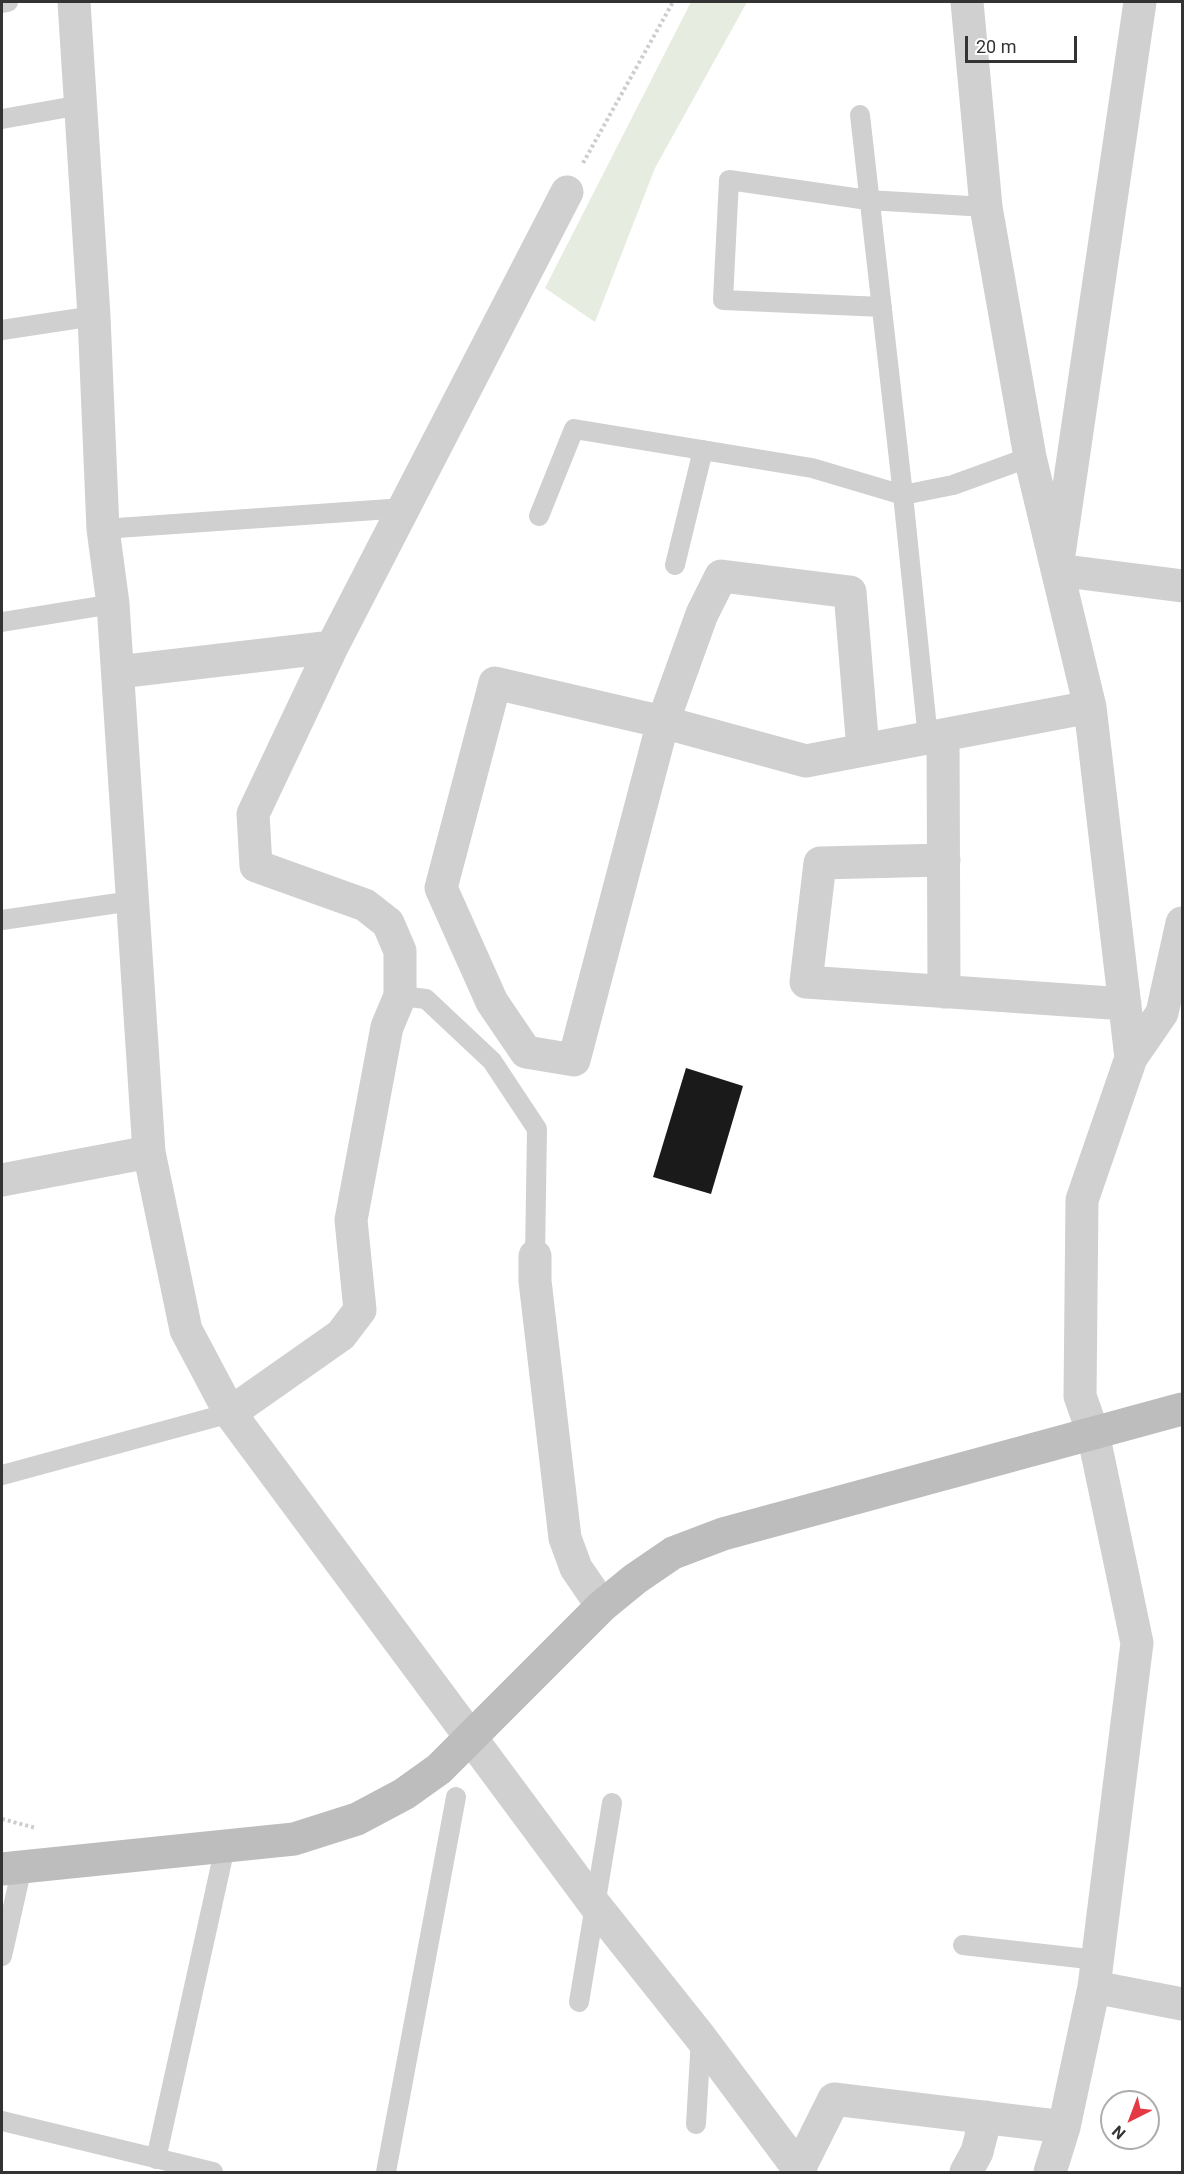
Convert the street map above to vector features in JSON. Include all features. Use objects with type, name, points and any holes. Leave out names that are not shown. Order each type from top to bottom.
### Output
[{"type":"street","points":[[74,2],[94,316],[103,529],[113,604],[149,1152],[186,1330],[230,1413],[595,1905],[701,2038],[799,2169],[834,2099],[1064,2127]]},
{"type":"street","points":[[967,2],[986,207],[1030,457],[1090,707],[1131,1058]]},
{"type":"street","points":[[1057,570],[1140,2]]},
{"type":"street","points":[[230,1413],[341,1335],[360,1310],[351,1220],[387,1027],[400,996],[400,951],[388,923],[365,904],[256,866],[254,814],[332,647],[567,192]]},
{"type":"street","points":[[1057,570],[1182,586]]},
{"type":"street","points":[[863,750],[850,592],[721,576],[702,614],[663,722],[574,1060],[526,1052],[492,1002],[441,888],[495,683],[663,722],[806,761],[1090,707]]},
{"type":"street","points":[[118,672],[332,647]]},
{"type":"street","points":[[935,736],[944,860],[944,992]]},
{"type":"street","points":[[944,860],[820,863],[806,982],[1125,1004]]},
{"type":"street","points":[[1050,2172],[1064,2127],[1096,1973],[1137,1643],[1093,1433],[1080,1396],[1082,1200],[1131,1058],[1162,1013],[1182,923]]},
{"type":"street","points":[[2,1180],[149,1152]]},
{"type":"street","points":[[535,1256],[535,1281],[565,1538],[576,1568],[602,1606]]},
{"type":"street","points":[[12,1868],[294,1839],[357,1819],[404,1794],[439,1769],[602,1606],[635,1579],[673,1553],[723,1534],[1182,1409]]},
{"type":"street","points":[[1096,1973],[1182,2004]]},
{"type":"street","points":[[966,2172],[977,2152],[986,2117]]},
{"type":"lane","points":[[2,3],[9,2]]},
{"type":"lane","points":[[2,119],[81,105]]},
{"type":"lane","points":[[860,115],[903,495],[935,736]]},
{"type":"lane","points":[[882,307],[723,300],[729,180],[868,200],[986,207]]},
{"type":"lane","points":[[2,330],[94,316]]},
{"type":"lane","points":[[539,516],[574,429],[812,468],[903,495],[953,484],[1030,457]]},
{"type":"lane","points":[[675,565],[704,450]]},
{"type":"lane","points":[[103,529],[404,508]]},
{"type":"lane","points":[[2,622],[113,604]]},
{"type":"lane","points":[[2,920],[132,901]]},
{"type":"lane","points":[[400,996],[426,999],[492,1061],[537,1129],[535,1256]]},
{"type":"lane","points":[[2,1475],[230,1413]]},
{"type":"lane","points":[[386,2172],[456,1797]]},
{"type":"lane","points":[[579,2002],[612,1803]]},
{"type":"lane","points":[[156,2159],[225,1847]]},
{"type":"lane","points":[[2,1956],[12,1868]]},
{"type":"lane","points":[[963,1945],[1096,1973]]},
{"type":"lane","points":[[696,2124],[701,2038]]},
{"type":"lane","points":[[2,2121],[213,2172]]},
{"type":"path","points":[[567,192],[673,2]]},
{"type":"shaded area","points":[[691,2],[747,2],[655,168],[595,322],[545,288]]},
{"type":"building","points":[[686,1068],[743,1086],[711,1194],[653,1177]]}]
